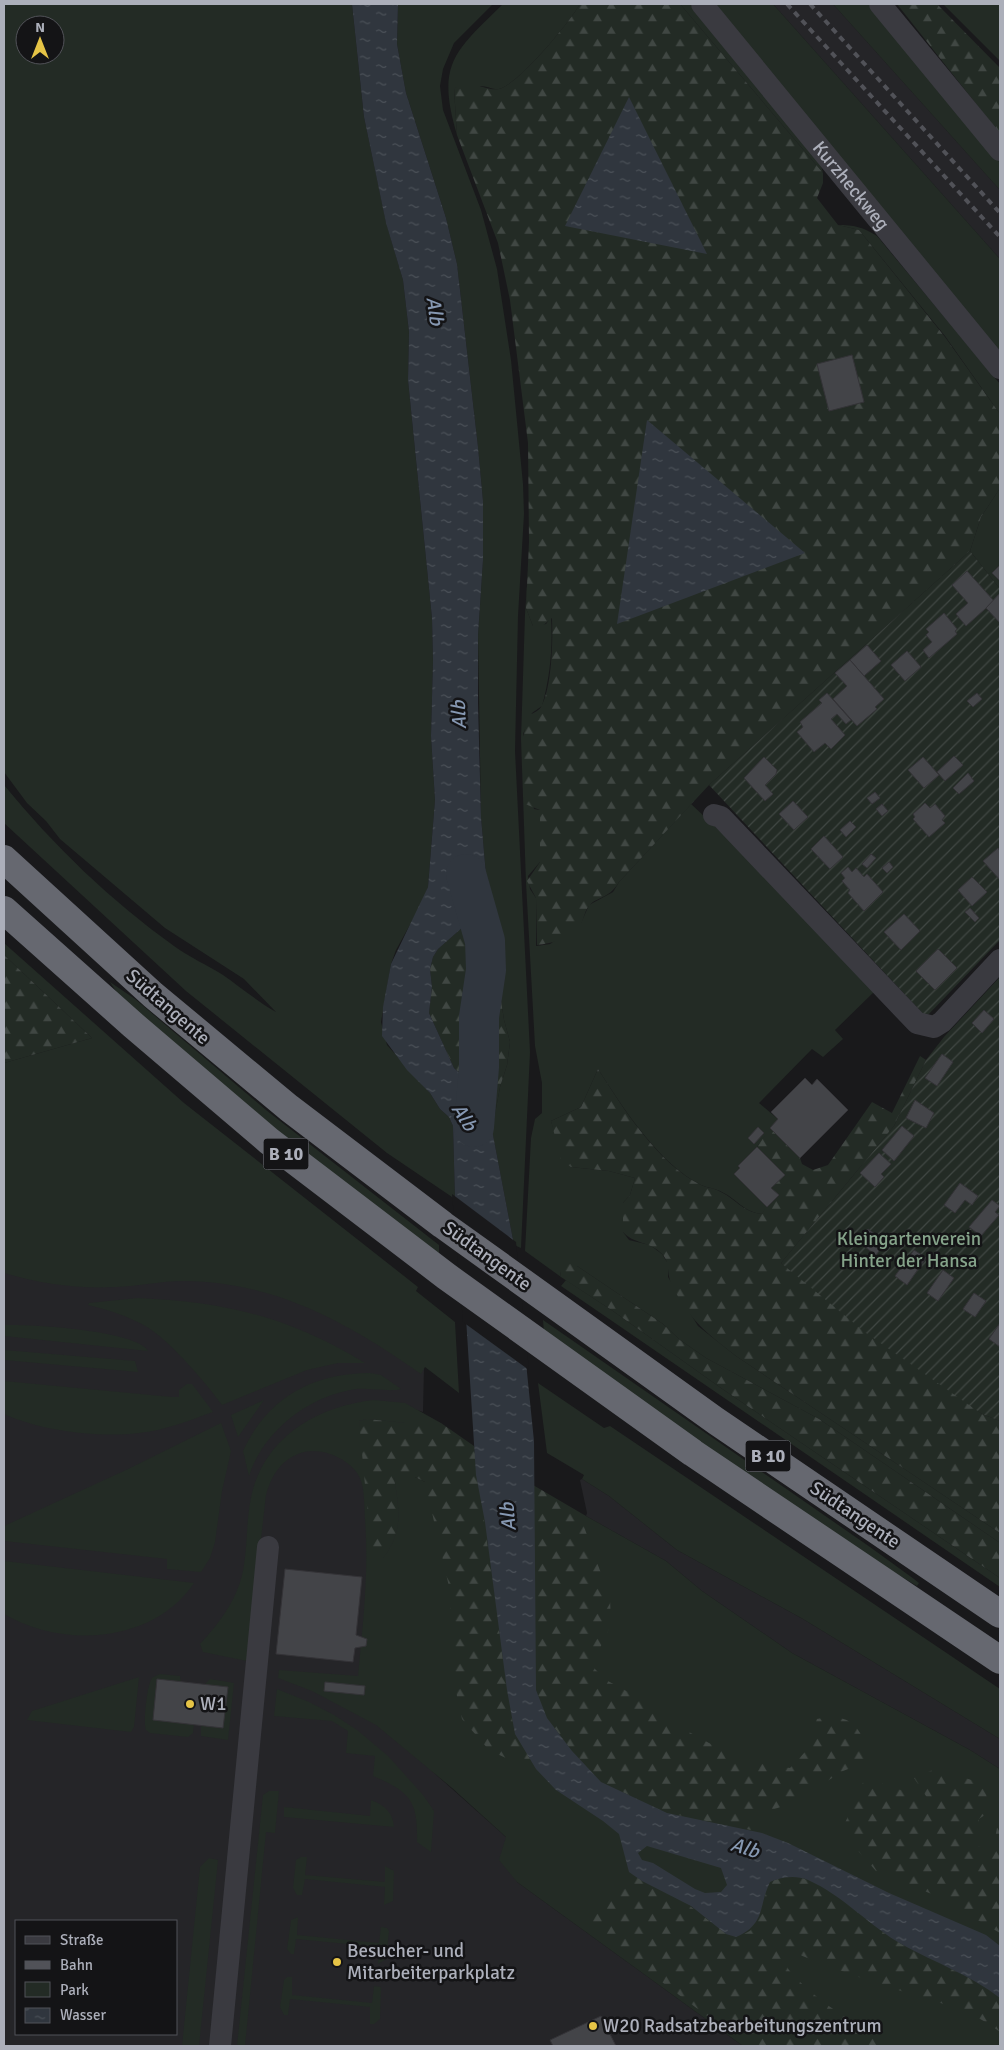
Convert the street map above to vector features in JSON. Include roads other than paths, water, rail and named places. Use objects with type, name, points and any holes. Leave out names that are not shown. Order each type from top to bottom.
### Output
[{"type":"highway","name":"Südtangente","points":[[4,859],[153,996],[289,1108],[443,1225],[716,1421],[1000,1614]]},
{"type":"highway","name":"Südtangente","points":[[4,910],[133,1025],[268,1141],[446,1276],[701,1458],[1000,1660]]},
{"type":"street","name":"Kurzheckweg","points":[[702,4],[1000,368]]},
{"type":"street","points":[[880,4],[1000,150]]},
{"type":"street","points":[[714,815],[721,817],[917,1023],[934,1027],[942,1022],[1000,960]]},
{"type":"street","points":[[220,2046],[268,1547]]},
{"type":"water","name":"Alb","points":[[352,4],[398,4],[397,44],[406,93],[446,218],[457,264],[483,501],[483,560],[478,635],[478,703],[481,817],[486,875],[487,926],[481,927],[473,922],[463,927],[438,949],[433,957],[430,969],[432,987],[429,1013],[454,1068],[477,1089],[489,1114],[514,1245],[534,1441],[536,1690],[547,1718],[572,1751],[601,1782],[667,1813],[762,1833],[788,1843],[889,1893],[986,1935],[1000,1946],[1000,1998],[965,1976],[903,1945],[833,1894],[803,1878],[789,1877],[770,1882],[760,1914],[752,1926],[746,1932],[736,1937],[726,1934],[691,1906],[642,1881],[629,1872],[619,1834],[556,1790],[536,1769],[515,1734],[507,1690],[485,1522],[476,1475],[465,1302],[455,1199],[453,1126],[449,1117],[440,1109],[430,1093],[407,1070],[382,1036],[383,1007],[391,964],[428,887],[435,800],[431,736],[433,660],[432,618],[408,380],[409,332],[403,280],[386,223],[364,117]],"holes":[[[647,1846],[721,1868],[727,1885],[721,1892],[705,1893],[695,1889],[653,1863],[642,1860],[638,1853]]]},
{"type":"water","points":[[629,97],[707,254],[565,226]]},
{"type":"water","points":[[647,420],[805,553],[617,624]]},
{"type":"waterway","name":"Alb","points":[[466,874],[485,941],[486,970],[479,1017],[479,1067],[474,1127]]},
{"type":"railway","points":[[787,4],[1000,237]]},
{"type":"railway","points":[[810,4],[1000,213]]},
{"type":"place","name":"W1","points":[[190,1704]]},
{"type":"place","name":"Besucher- und Mitarbeiterparkplatz","points":[[337,1962]]},
{"type":"place","name":"W20 Radsatzbearbeitungszentrum","points":[[593,2026]]},
{"type":"park label","name":"Kleingartenverein Hinter der Hansa","points":[[909,1250]]}]
